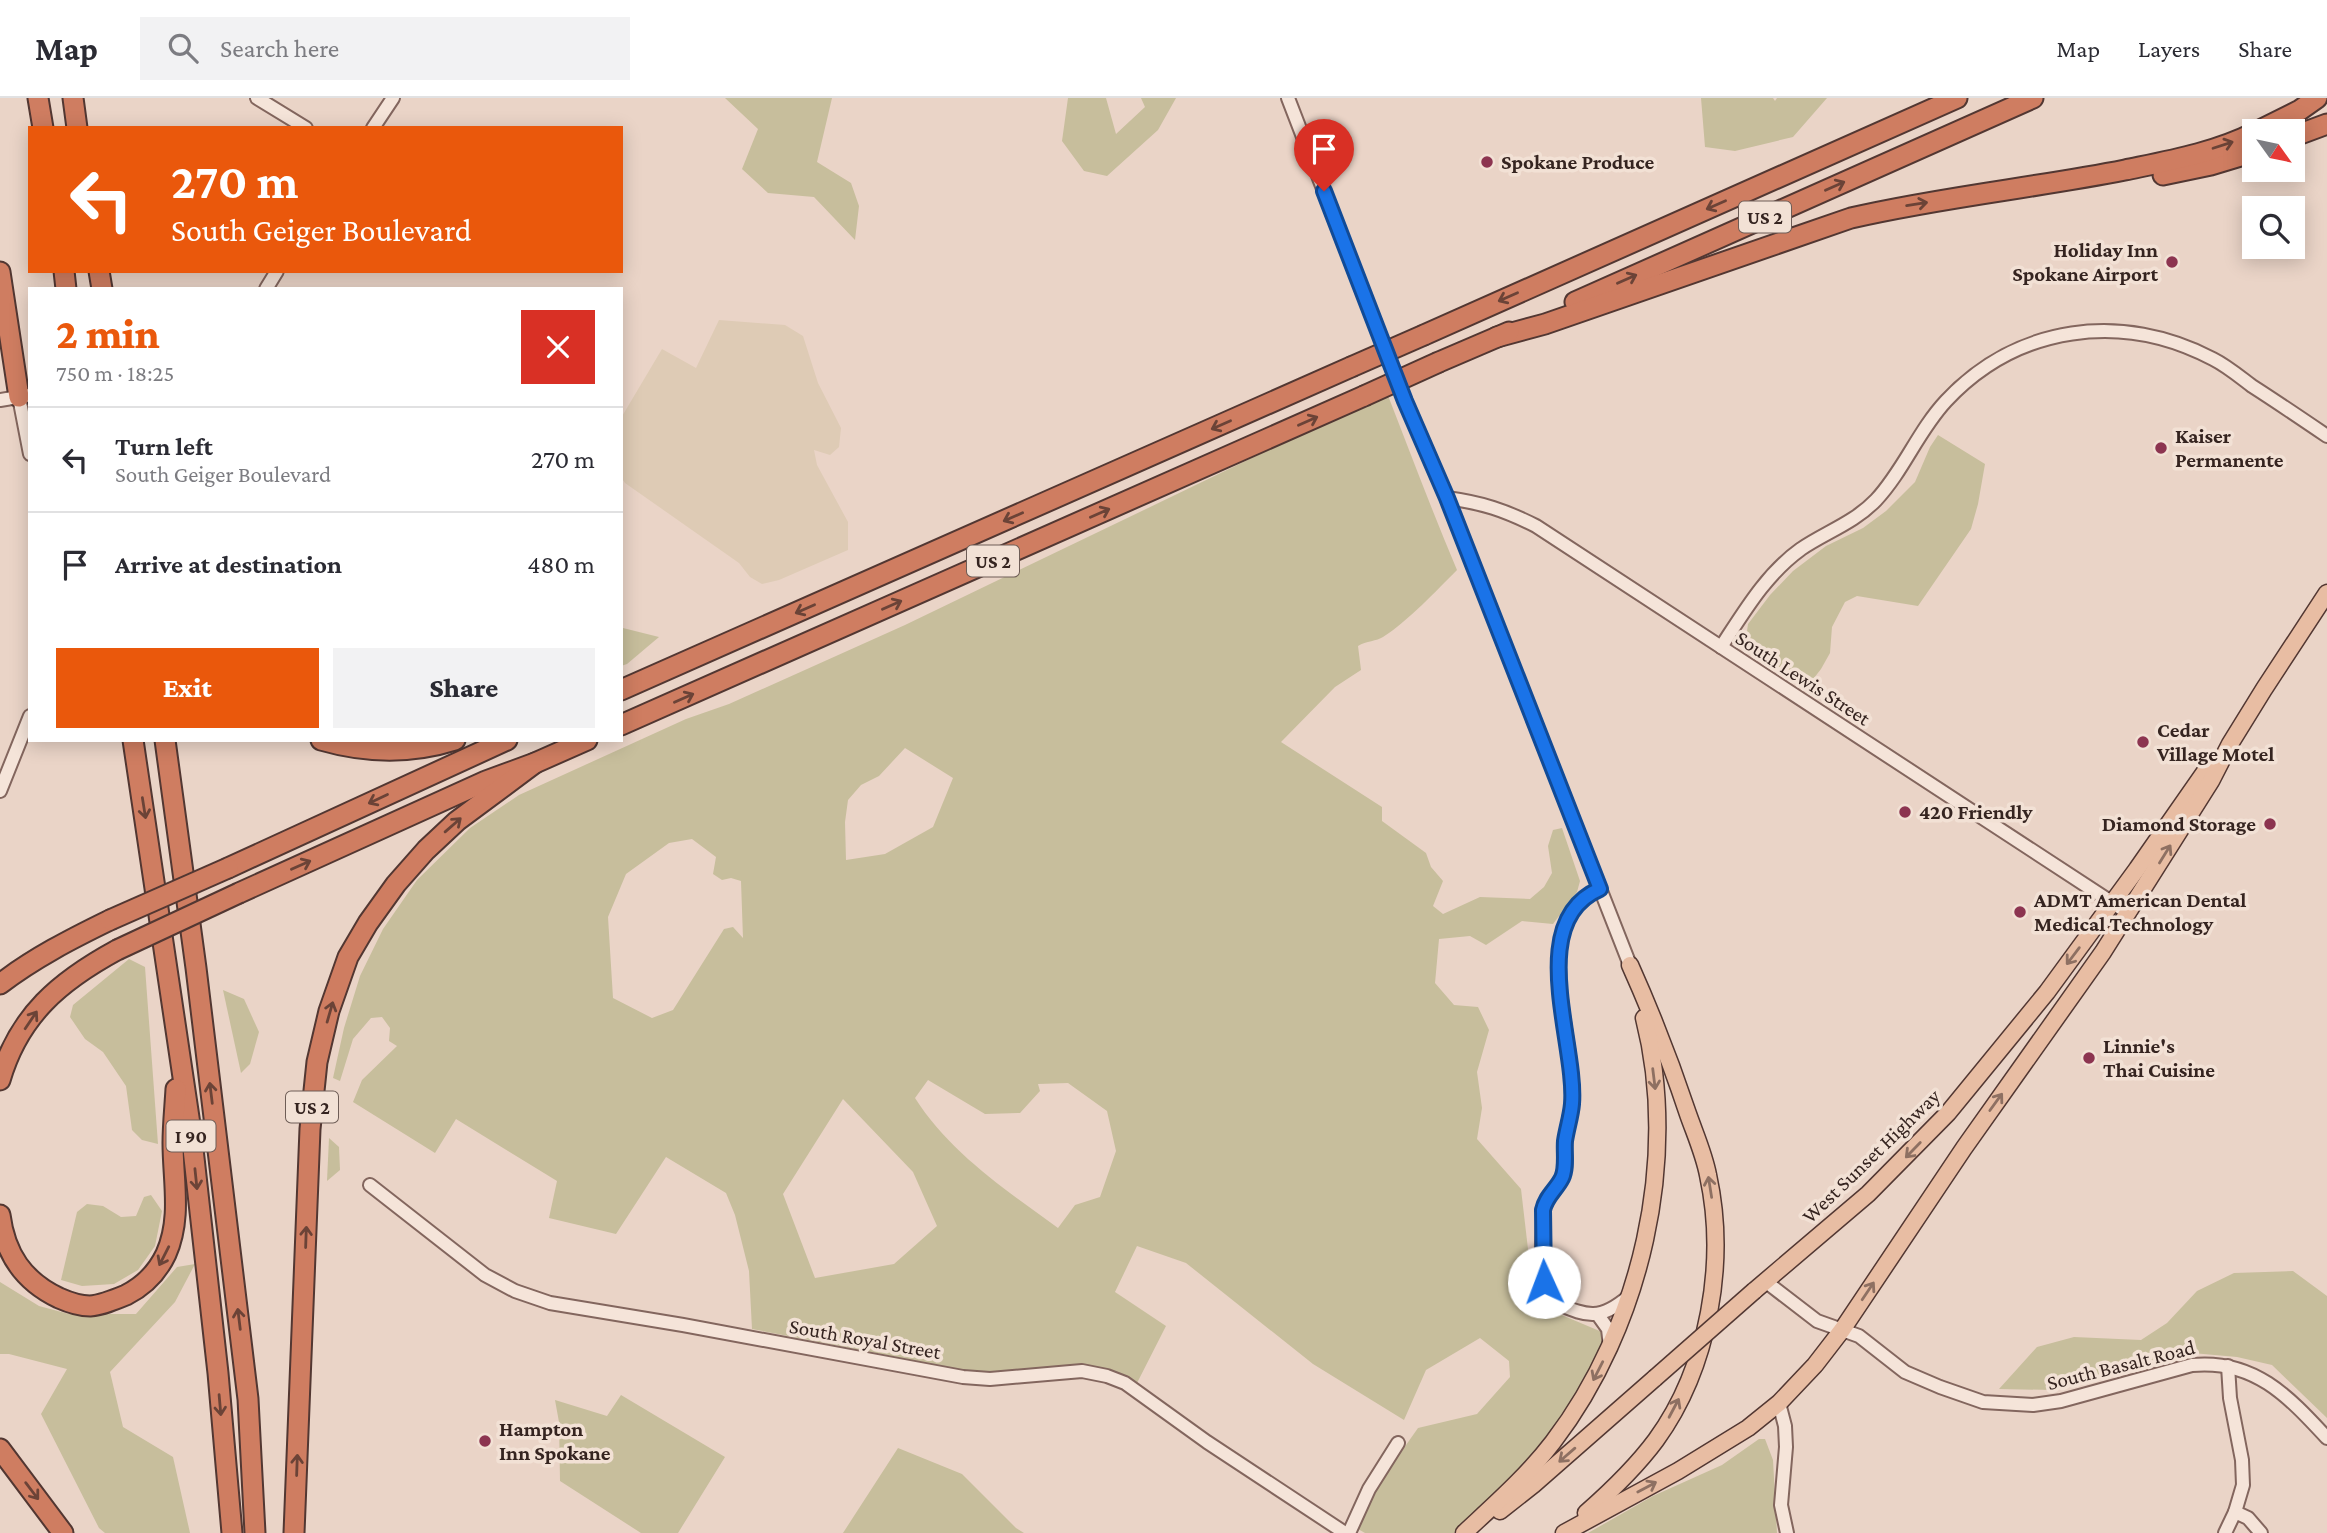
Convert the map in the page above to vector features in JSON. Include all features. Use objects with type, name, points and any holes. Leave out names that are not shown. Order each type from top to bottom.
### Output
[{"type":"highway","points":[[38,98],[43,126]]},
{"type":"highway","points":[[73,98],[77,126]]},
{"type":"highway","points":[[1801,167],[1937,98]]},
{"type":"highway","name":"US 2","points":[[623,686],[641,681],[1957,98]]},
{"type":"highway","name":"US 2","points":[[623,724],[2033,98]]},
{"type":"highway","points":[[2282,119],[2317,98]]},
{"type":"highway","points":[[2305,132],[2327,124]]},
{"type":"highway","points":[[1497,337],[1545,324],[1851,218],[1894,208],[2085,178],[2180,159],[2242,137]]},
{"type":"highway","points":[[2085,178],[2171,174],[2242,155]]},
{"type":"highway","points":[[0,272],[16,397]]},
{"type":"highway","name":"I 90","points":[[134,742],[179,1043],[218,1373],[232,1533]]},
{"type":"highway","name":"I 90","points":[[165,742],[196,968],[248,1399],[255,1533]]},
{"type":"highway","points":[[327,742],[376,750],[408,750],[449,742]]},
{"type":"highway","points":[[0,984],[24,965],[110,920],[503,742]]},
{"type":"highway","name":"US 2","points":[[0,1080],[4,1066],[36,1010],[59,986],[85,967],[239,893],[486,781],[535,764],[583,742]]},
{"type":"highway","name":"US 2","points":[[294,1533],[310,1129],[317,1062],[329,1011],[348,957],[396,884],[457,821],[535,764]]},
{"type":"highway","points":[[0,1215],[7,1248],[15,1262],[28,1278],[47,1292],[86,1306],[117,1299],[145,1284],[164,1257],[175,1228],[173,1142],[179,1043]]},
{"type":"highway","points":[[0,1449],[63,1533]]},
{"type":"main road","name":"West Sunset Highway","points":[[1565,1532],[1748,1428],[1779,1403],[1809,1372],[1842,1329],[1964,1148],[2088,975],[2211,781],[2230,744],[2327,593]]},
{"type":"main road","name":"West Sunset Highway","points":[[1471,1533],[1533,1485],[1868,1194],[1932,1130],[2026,1019],[2210,764],[2230,744]]},
{"type":"main road","points":[[1464,1533],[1532,1467],[1555,1440],[1598,1373],[1628,1297],[1651,1214],[1655,1188],[1657,1129],[1650,1041],[1630,965]]},
{"type":"main road","points":[[1565,1532],[1611,1492],[1656,1440],[1679,1399],[1696,1356],[1715,1281],[1712,1195],[1708,1172],[1670,1060],[1630,965]]},
{"type":"street","points":[[257,98],[303,126]]},
{"type":"street","points":[[374,126],[393,98]]},
{"type":"street","points":[[1288,98],[1405,401],[1447,498],[1630,965]]},
{"type":"street","points":[[1721,648],[1773,573],[1800,550],[1858,516],[1876,500],[1896,476],[1928,424],[1946,401],[1994,361],[2052,337],[2073,332],[2099,331],[2163,337],[2215,359],[2327,436]]},
{"type":"street","points":[[16,397],[28,446]]},
{"type":"street","name":"South Lewis Street","points":[[1447,498],[1505,510],[1536,526],[2128,913]]},
{"type":"street","points":[[0,790],[28,721]]},
{"type":"street","points":[[1600,889],[1575,906],[1566,923],[1562,944],[1561,1001],[1570,1066],[1572,1105],[1565,1143],[1564,1174],[1546,1200],[1543,1210],[1542,1254],[1546,1298],[1574,1310],[1598,1315],[1616,1307],[1628,1297]]},
{"type":"street","name":"South Royal Street","points":[[370,1185],[485,1275],[515,1291],[550,1303],[977,1379],[1082,1371],[1116,1378],[1207,1442],[1347,1533]]},
{"type":"street","name":"South Basalt Road","points":[[1760,1286],[1817,1321],[1860,1336],[1905,1372],[1983,1402],[2033,1405],[2061,1401],[2192,1365],[2211,1363],[2249,1372],[2288,1396],[2327,1438]]},
{"type":"street","points":[[1598,1315],[1608,1329],[1610,1347]]},
{"type":"street","points":[[2225,1533],[2243,1485],[2242,1460],[2230,1398],[2228,1366]]},
{"type":"street","points":[[1779,1403],[1785,1426],[1781,1504],[1787,1533]]},
{"type":"street","points":[[1347,1533],[1369,1489],[1398,1443]]},
{"type":"street","points":[[2235,1512],[2248,1518],[2261,1533]]},
{"type":"shaded area","points":[[725,98],[832,98],[817,162],[851,183],[859,206],[855,240],[814,197],[768,193],[742,169],[758,129]]},
{"type":"shaded area","points":[[1068,98],[1106,98],[1116,134],[1145,107],[1141,98],[1176,98],[1158,130],[1107,176],[1084,171],[1062,141]]},
{"type":"shaded area","points":[[1701,98],[1773,98],[1775,101],[1777,98],[1827,98],[1793,137],[1735,151],[1705,147]]},
{"type":"shaded area","points":[[719,320],[785,325],[803,336],[818,383],[841,428],[839,447],[830,455],[814,450],[817,465],[848,522],[848,550],[779,580],[762,584],[750,577],[739,563],[625,483],[623,415],[662,349],[696,368]]},
{"type":"shaded area","points":[[1387,393],[1457,570],[1392,631],[1358,646],[1361,670],[1335,687],[1281,742],[1382,807],[1382,821],[1426,853],[1431,867],[1443,881],[1433,906],[1443,914],[1480,897],[1530,899],[1544,887],[1552,873],[1548,846],[1553,830],[1562,828],[1580,881],[1577,892],[1553,924],[1522,921],[1486,945],[1470,936],[1439,939],[1435,983],[1454,1005],[1478,1007],[1489,1030],[1477,1072],[1482,1108],[1477,1139],[1521,1189],[1533,1292],[1545,1308],[1602,1332],[1605,1341],[1579,1393],[1540,1448],[1454,1533],[1365,1533],[1358,1529],[1373,1492],[1418,1428],[1477,1414],[1510,1377],[1509,1361],[1480,1338],[1426,1370],[1404,1420],[1313,1364],[1186,1263],[1137,1246],[1115,1292],[1166,1326],[1137,1383],[1106,1369],[1069,1366],[985,1374],[752,1329],[749,1271],[735,1215],[726,1193],[666,1157],[616,1234],[549,1218],[557,1181],[456,1119],[435,1153],[353,1102],[362,1080],[397,1046],[389,1041],[390,1028],[382,1017],[371,1018],[353,1039],[340,1081],[333,1078],[344,1028],[360,976],[383,929],[417,880],[470,828],[519,795],[686,719],[729,704],[905,625]],"holes":[[[905,748],[953,778],[933,827],[885,854],[846,860],[845,822],[848,800],[861,785],[879,776]],[[692,839],[716,857],[713,874],[722,880],[731,878],[741,881],[743,938],[733,927],[724,929],[673,1010],[652,1018],[613,998],[608,917],[626,874],[669,843]],[[928,1080],[985,1114],[1020,1113],[1040,1091],[1038,1084],[1068,1083],[1107,1111],[1116,1151],[1100,1197],[1075,1205],[1058,1228],[999,1185],[962,1153],[929,1118],[915,1098]],[[843,1099],[913,1172],[937,1226],[894,1264],[815,1278],[783,1194]]]},
{"type":"shaded area","points":[[1938,435],[1985,464],[1971,529],[1918,606],[1857,596],[1845,602],[1832,627],[1830,653],[1814,678],[1798,679],[1745,646],[1748,624],[1770,595],[1793,571],[1826,546],[1863,528],[1886,511],[1915,482]]},
{"type":"shaded area","points":[[623,628],[659,637],[623,665]]},
{"type":"shaded area","points":[[129,959],[145,967],[158,1144],[142,1140],[132,1130],[126,1086],[103,1052],[85,1039],[70,1017],[73,1005]]},
{"type":"shaded area","points":[[223,990],[244,999],[259,1032],[250,1064],[241,1073]]},
{"type":"shaded area","points":[[329,1138],[339,1147],[340,1170],[327,1181]]},
{"type":"shaded area","points":[[151,1195],[162,1211],[155,1246],[138,1270],[114,1284],[82,1286],[61,1280],[77,1212],[87,1204],[103,1206],[121,1217],[136,1216],[144,1197]]},
{"type":"shaded area","points":[[195,1264],[175,1302],[110,1372],[123,1427],[173,1457],[190,1533],[105,1533],[99,1528],[41,1414],[67,1369],[0,1354],[0,1282],[39,1306],[69,1314],[136,1314],[177,1267]]},
{"type":"shaded area","points":[[2293,1271],[2327,1296],[2327,1418],[2272,1365],[2237,1357],[2181,1352],[2052,1390],[1999,1389],[2037,1347],[2074,1337],[2141,1340],[2167,1323],[2197,1291],[2234,1273]]},
{"type":"shaded area","points":[[621,1395],[725,1457],[678,1533],[641,1533],[560,1481],[559,1422],[555,1400],[607,1416]]},
{"type":"shaded area","points":[[1759,1439],[1765,1439],[1773,1460],[1777,1533],[1588,1533],[1653,1496],[1722,1465]]},
{"type":"shaded area","points":[[898,1448],[962,1474],[1024,1533],[843,1533]]},
{"type":"place","name":"Spokane Produce","points":[[1487,162]]},
{"type":"place","name":"Holiday Inn Spokane Airport","points":[[2172,262]]},
{"type":"place","name":"Kaiser Permanente","points":[[2161,448]]},
{"type":"place","name":"Cedar Village Motel","points":[[2143,742]]},
{"type":"place","name":"420 Friendly","points":[[1905,812]]},
{"type":"place","name":"Diamond Storage","points":[[2270,824]]},
{"type":"place","name":"ADMT American Dental Medical Technology","points":[[2020,912]]},
{"type":"place","name":"Linnie's Thai Cuisine","points":[[2089,1058]]},
{"type":"place","name":"Hampton Inn Spokane","points":[[485,1441]]},
{"type":"route","points":[[1324,191],[1600,889],[1578,902],[1570,913],[1562,944],[1561,1001],[1572,1105],[1566,1132],[1564,1174],[1546,1200],[1543,1210],[1544,1282]]}]
